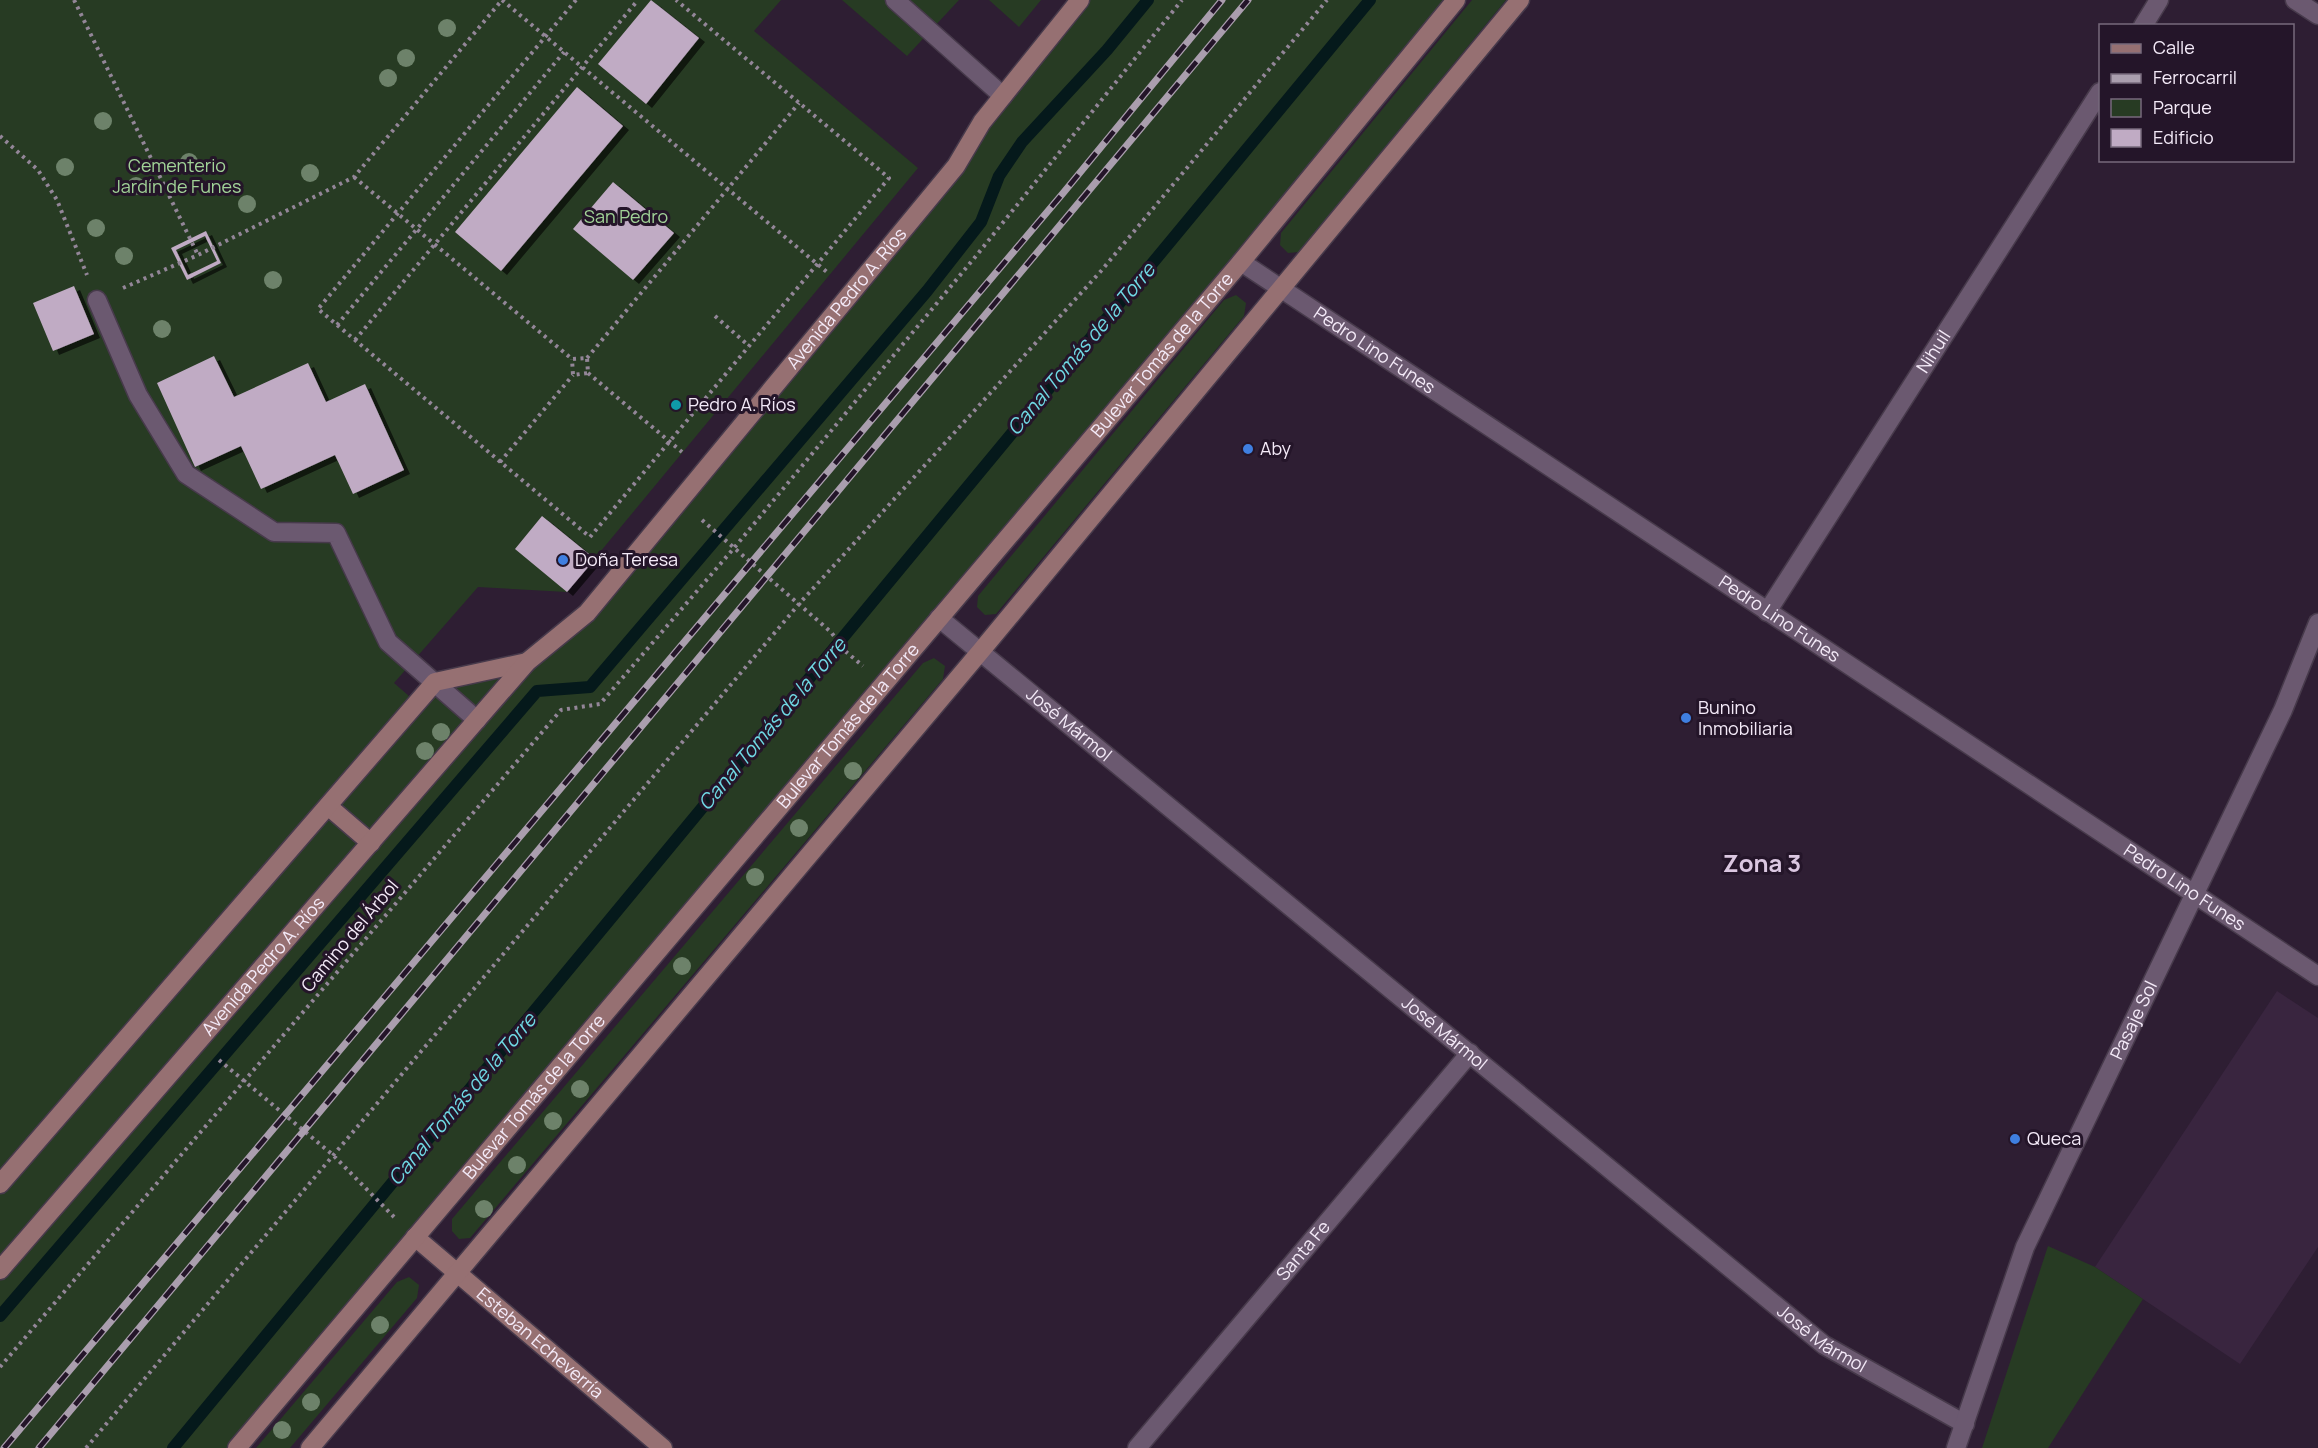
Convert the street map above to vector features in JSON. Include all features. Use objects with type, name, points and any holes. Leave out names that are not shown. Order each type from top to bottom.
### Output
[{"type":"street","points":[[895,0],[1003,96]]},
{"type":"street","name":"Avenida Pedro A. Ríos","points":[[0,1270],[527,662],[587,613],[956,166],[982,122],[1080,0]]},
{"type":"street","name":"Bulevar Tomás de la Torre","points":[[237,1448],[1241,262],[1456,0]]},
{"type":"street","points":[[310,1448],[980,652],[1520,0]]},
{"type":"street","points":[[2144,24],[2160,0]]},
{"type":"street","points":[[2295,0],[2318,15]]},
{"type":"street","name":"Nihuil","points":[[1767,612],[2099,94]]},
{"type":"street","name":"Pedro Lino Funes","points":[[1241,262],[2318,976]]},
{"type":"street","points":[[97,300],[138,395],[186,474],[274,532],[336,533],[388,642],[477,720]]},
{"type":"street","name":"José Mármol","points":[[939,618],[1824,1344],[1965,1424]]},
{"type":"street","name":"Pasaje Sol","points":[[1956,1448],[2025,1247],[2283,710],[2318,623]]},
{"type":"street","name":"Avenida Pedro A. Ríos","points":[[435,682],[527,662]]},
{"type":"street","points":[[0,1184],[435,682]]},
{"type":"street","points":[[328,806],[371,843]]},
{"type":"street","name":"Santa Fe","points":[[1137,1448],[1470,1053]]},
{"type":"street","name":"Esteban Echeverría","points":[[415,1237],[663,1448]]},
{"type":"path","points":[[74,0],[198,255]]},
{"type":"path","points":[[0,136],[38,170],[57,200],[97,300],[198,255],[354,177],[502,0],[852,293]]},
{"type":"path","points":[[576,0],[318,309],[590,537],[889,178],[676,0]]},
{"type":"path","points":[[355,340],[638,0]]},
{"type":"path","name":"Camino del Árbol","points":[[0,1366],[561,710],[600,704],[734,548],[976,256],[1182,0]]},
{"type":"path","points":[[86,1448],[799,604],[1101,271],[1327,0]]},
{"type":"path","points":[[337,325],[564,52]]},
{"type":"path","points":[[705,471],[588,373],[587,358],[799,103]]},
{"type":"path","points":[[354,177],[572,359],[587,358]]},
{"type":"path","points":[[715,316],[749,346]]},
{"type":"path","points":[[572,359],[573,375]]},
{"type":"path","points":[[500,462],[573,375],[588,373]]},
{"type":"path","points":[[718,533],[831,632],[845,651]]},
{"type":"path","points":[[228,1068],[333,1155],[389,1212]]},
{"type":"shaded area","points":[[2277,991],[2318,1018],[2318,1247],[2240,1364],[2095,1267]]},
{"type":"green space","points":[[0,0],[781,0],[754,31],[918,168],[567,592],[478,587],[394,683],[417,703],[435,682],[527,662],[587,613],[1080,0],[1456,0],[237,1448],[0,1448]]},
{"type":"green space","points":[[842,0],[959,0],[907,56]]},
{"type":"green space","points":[[989,0],[1041,0],[1019,27]]},
{"type":"green space","points":[[1472,0],[1506,0],[1299,252],[1288,253],[1280,245],[1281,233]]},
{"type":"green space","points":[[1236,295],[1246,303],[1244,316],[996,614],[985,615],[977,607],[978,596],[1224,300]]},
{"type":"green space","points":[[934,658],[945,666],[943,679],[470,1238],[459,1239],[452,1231],[452,1219],[923,663]]},
{"type":"green space","points":[[2048,1246],[2095,1267],[2143,1299],[2048,1448],[1982,1448]]},
{"type":"green space","points":[[409,1277],[419,1285],[417,1298],[290,1448],[256,1448],[397,1282]]},
{"type":"building","points":[[651,0],[699,38],[646,104],[598,64]]},
{"type":"building","points":[[577,87],[623,126],[501,271],[455,232]]},
{"type":"building","points":[[613,182],[674,233],[633,280],[573,229]]},
{"type":"building","points":[[206,231],[221,263],[187,280],[171,248]],"holes":[[[205,236],[217,261],[188,275],[176,250]]]},
{"type":"building","points":[[74,286],[94,334],[53,351],[33,303]]},
{"type":"building","points":[[214,356],[234,397],[308,363],[326,402],[365,384],[404,470],[353,494],[335,455],[261,489],[241,446],[195,467],[157,383]]},
{"type":"building","points":[[542,516],[595,559],[567,592],[515,549]]},
{"type":"waterway","points":[[0,1316],[537,691],[590,687],[927,291],[981,222],[999,176],[1022,142],[1107,50],[1148,0]]},
{"type":"waterway","name":"Canal Tomás de la Torre","points":[[173,1448],[1370,0]]},
{"type":"railway","points":[[4,1448],[1064,192],[1222,0]]},
{"type":"railway","points":[[39,1448],[1248,0]]},
{"type":"place","name":"Pedro A. Ríos","points":[[676,405]]},
{"type":"place","name":"Aby","points":[[1248,449]]},
{"type":"place","name":"Doña Teresa","points":[[563,560]]},
{"type":"place","name":"Bunino Inmobiliaria","points":[[1686,718]]},
{"type":"place","name":"Queca","points":[[2015,1139]]},
{"type":"district","name":"Zona 3","points":[[1762,864]]},
{"type":"park label","name":"Cementerio Jardín de Funes","points":[[177,176]]},
{"type":"park label","name":"San Pedro","points":[[626,217]]}]
